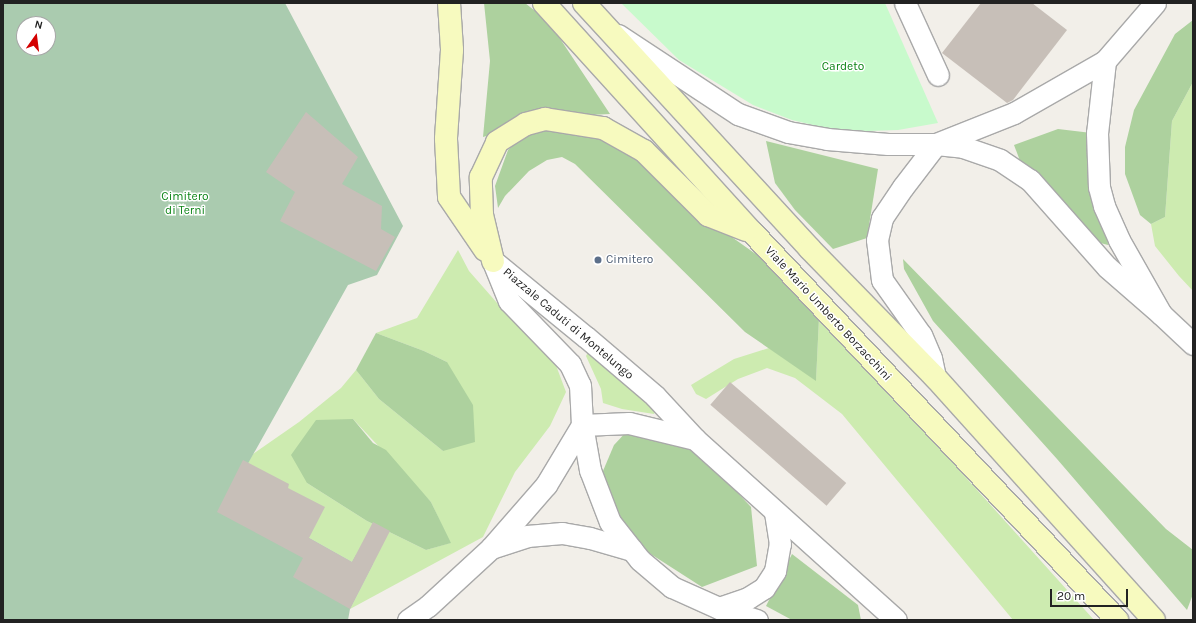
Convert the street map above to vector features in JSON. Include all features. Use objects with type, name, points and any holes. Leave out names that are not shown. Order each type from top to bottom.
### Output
[{"type":"main road","points":[[449,3],[452,50],[446,139],[449,197],[493,261]]},
{"type":"main road","name":"Viale Mario Umberto Borzacchini","points":[[544,3],[752,232],[1118,620]]},
{"type":"main road","points":[[584,3],[810,249],[935,377],[1154,620]]},
{"type":"main road","points":[[493,261],[482,215],[481,177],[497,142],[526,124],[545,119],[602,128],[644,151],[708,215],[752,232]]},
{"type":"street","points":[[905,3],[938,75]]},
{"type":"street","points":[[935,377],[931,358],[921,334],[882,280],[877,240],[882,218],[903,186],[936,144],[1014,113],[1105,61],[1155,3]]},
{"type":"street","points":[[606,26],[738,114],[788,132],[827,139],[888,144],[936,144],[963,148],[1000,160],[1030,180],[1107,267],[1193,344]]},
{"type":"street","points":[[1105,61],[1097,133],[1099,187],[1104,206],[1119,240],[1161,314]]},
{"type":"street","name":"Piazzale Caduti di Montelungo","points":[[493,261],[509,301],[570,364],[580,385],[582,425],[590,470],[610,522],[640,560],[672,586],[719,608],[757,620]]},
{"type":"street","name":"Piazzale Caduti di Montelungo","points":[[493,261],[655,396],[695,439],[896,620]]},
{"type":"street","name":"Piazzale Caduti di Montelungo","points":[[582,425],[629,422],[695,439]]},
{"type":"street","points":[[408,620],[428,606],[491,548],[546,485],[582,425]]},
{"type":"street","points":[[719,608],[748,598],[764,588],[774,571],[780,544],[775,511]]},
{"type":"street","points":[[491,548],[527,536],[562,533],[590,538],[632,550]]},
{"type":"green space","name":"Cimitero di Terni","points":[[3,3],[285,3],[403,226],[377,275],[348,285],[231,494],[352,562],[356,555],[373,564],[350,609],[348,620],[3,620]]},
{"type":"green space","points":[[484,3],[525,3],[549,22],[610,114],[550,117],[483,137],[490,61]]},
{"type":"green space","name":"Cardeto","points":[[621,3],[885,3],[938,123],[898,130],[868,131],[834,130],[792,120],[753,105],[679,60]]},
{"type":"green space","points":[[1193,20],[1193,82],[1172,121],[1165,217],[1151,224],[1140,215],[1125,174],[1125,147],[1134,110],[1175,34]]},
{"type":"green space","points":[[1193,82],[1193,291],[1155,246],[1151,224],[1165,217],[1172,121]]},
{"type":"green space","points":[[560,128],[608,139],[641,160],[685,204],[760,257],[819,318],[816,381],[745,332],[575,164],[562,157],[547,160],[529,171],[505,196],[498,208],[495,186],[508,150],[529,131]]},
{"type":"green space","points":[[1058,129],[1100,134],[1108,245],[1078,237],[1025,174],[1014,145]]},
{"type":"green space","points":[[766,141],[878,169],[867,238],[833,249],[795,210],[775,183]]},
{"type":"green space","points":[[458,250],[469,271],[498,304],[554,360],[566,392],[550,426],[515,472],[483,537],[350,609],[373,564],[352,562],[231,494],[253,454],[299,422],[341,388],[356,370],[379,399],[443,451],[447,362],[424,351],[376,333],[417,318]],"holes":[[[353,419],[431,502],[450,543],[426,550],[367,521],[307,483]]]},
{"type":"green space","points":[[903,259],[1166,529],[1193,550],[1193,594],[1187,610],[1057,459],[933,321],[904,269]]},
{"type":"green space","points":[[819,318],[916,422],[1094,620],[1013,620],[842,414],[795,378],[767,368],[738,379],[706,399],[696,394],[691,385],[734,359],[769,348],[816,380]]},
{"type":"green space","points":[[376,333],[424,351],[447,362],[473,405],[475,442],[443,451],[379,399],[356,370]]},
{"type":"green space","points":[[589,350],[658,406],[654,414],[622,409],[603,403],[601,389],[586,356]]},
{"type":"green space","points":[[353,419],[373,443],[386,450],[431,502],[451,543],[426,550],[367,521],[307,483],[291,455],[316,420]]},
{"type":"green space","points":[[678,429],[751,507],[757,566],[702,587],[632,542],[600,478],[614,445],[628,430]]},
{"type":"green space","points":[[792,554],[858,605],[861,620],[792,620],[766,606]]},
{"type":"building","points":[[981,3],[1032,3],[1067,30],[1013,100],[1007,103],[942,53]]},
{"type":"building","points":[[306,112],[358,157],[342,184],[382,206],[381,229],[395,237],[376,271],[280,221],[295,192],[266,172]]},
{"type":"building","points":[[730,382],[846,483],[827,506],[710,405]]},
{"type":"building","points":[[243,460],[289,484],[288,488],[325,507],[309,538],[352,562],[373,522],[390,531],[350,609],[293,577],[303,558],[217,512]]},
{"type":"place","name":"Cimitero","points":[[598,260]]}]
